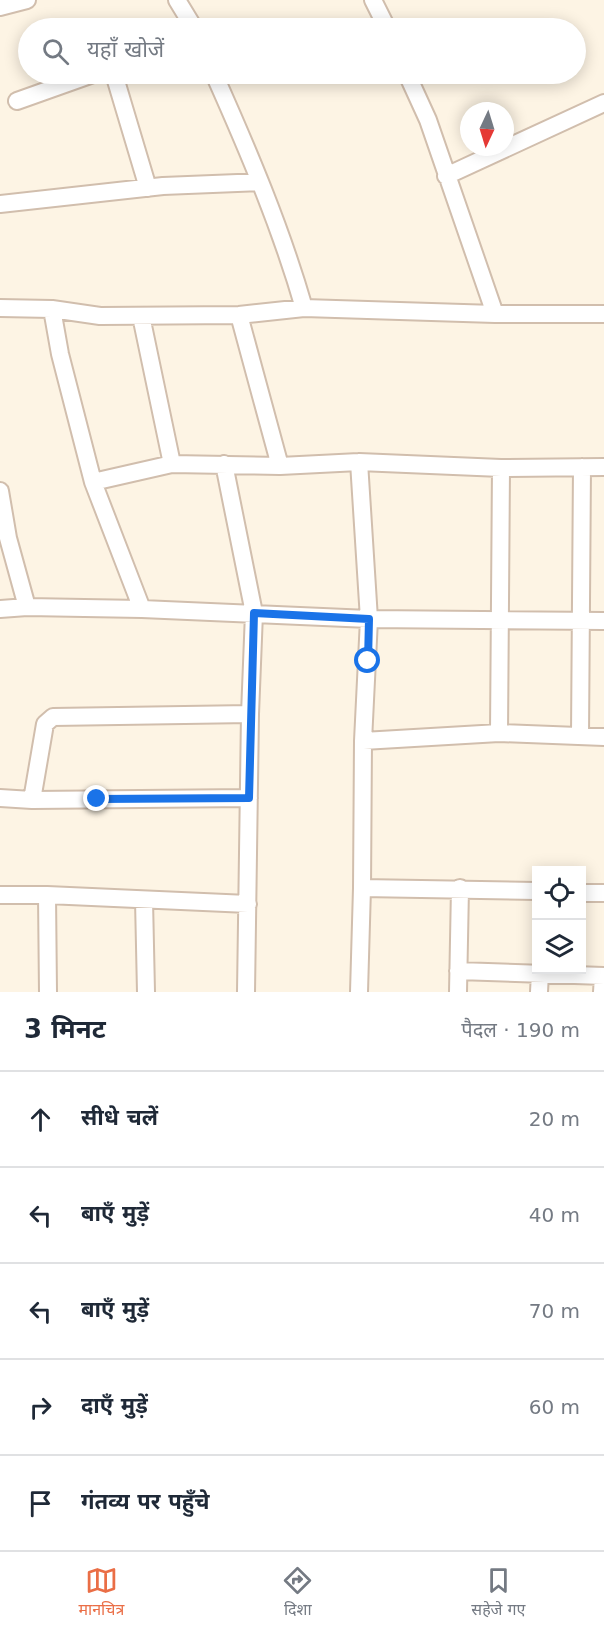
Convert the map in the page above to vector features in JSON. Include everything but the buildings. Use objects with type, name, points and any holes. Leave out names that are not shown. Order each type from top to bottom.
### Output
[{"type":"street","points":[[0,7],[27,0]]},
{"type":"street","points":[[177,0],[188,18]]},
{"type":"street","points":[[373,0],[382,18]]},
{"type":"street","points":[[17,101],[65,84]]},
{"type":"street","points":[[117,84],[148,188]]},
{"type":"street","points":[[218,84],[260,182],[292,266],[304,308]]},
{"type":"street","points":[[412,84],[428,120],[495,314]]},
{"type":"street","points":[[446,176],[604,103]]},
{"type":"street","points":[[0,204],[148,188],[260,182]]},
{"type":"street","points":[[0,308],[52,309],[100,316],[239,315],[304,308],[495,314],[604,314]]},
{"type":"street","points":[[52,309],[60,354],[93,482],[142,609]]},
{"type":"street","points":[[239,315],[280,466]]},
{"type":"street","points":[[141,316],[172,464]]},
{"type":"street","points":[[93,482],[172,464],[280,466],[359,462],[501,468],[604,467]]},
{"type":"street","points":[[359,462],[369,619],[363,741],[359,992]]},
{"type":"street","points":[[224,464],[254,613],[250,714],[246,992]]},
{"type":"street","points":[[580,736],[582,467]]},
{"type":"street","points":[[499,733],[501,468]]},
{"type":"street","points":[[0,491],[8,538],[27,607]]},
{"type":"street","points":[[0,609],[27,607],[142,609],[369,619],[604,621]]},
{"type":"street","points":[[32,800],[45,724],[53,717],[250,714]]},
{"type":"street","points":[[363,741],[499,733],[604,737]]},
{"type":"street","points":[[0,798],[32,800],[249,798]]},
{"type":"street","points":[[362,888],[532,891]]},
{"type":"street","points":[[458,992],[460,888]]},
{"type":"street","points":[[586,892],[604,893]]},
{"type":"street","points":[[0,894],[46,894],[248,904]]},
{"type":"street","points":[[46,894],[48,992]]},
{"type":"street","points":[[144,900],[146,992]]},
{"type":"street","points":[[458,971],[532,973]]},
{"type":"street","points":[[539,992],[540,974]]},
{"type":"street","points":[[547,974],[603,982]]},
{"type":"route","points":[[97,799],[249,798],[254,613],[369,619],[368,661]]}]
